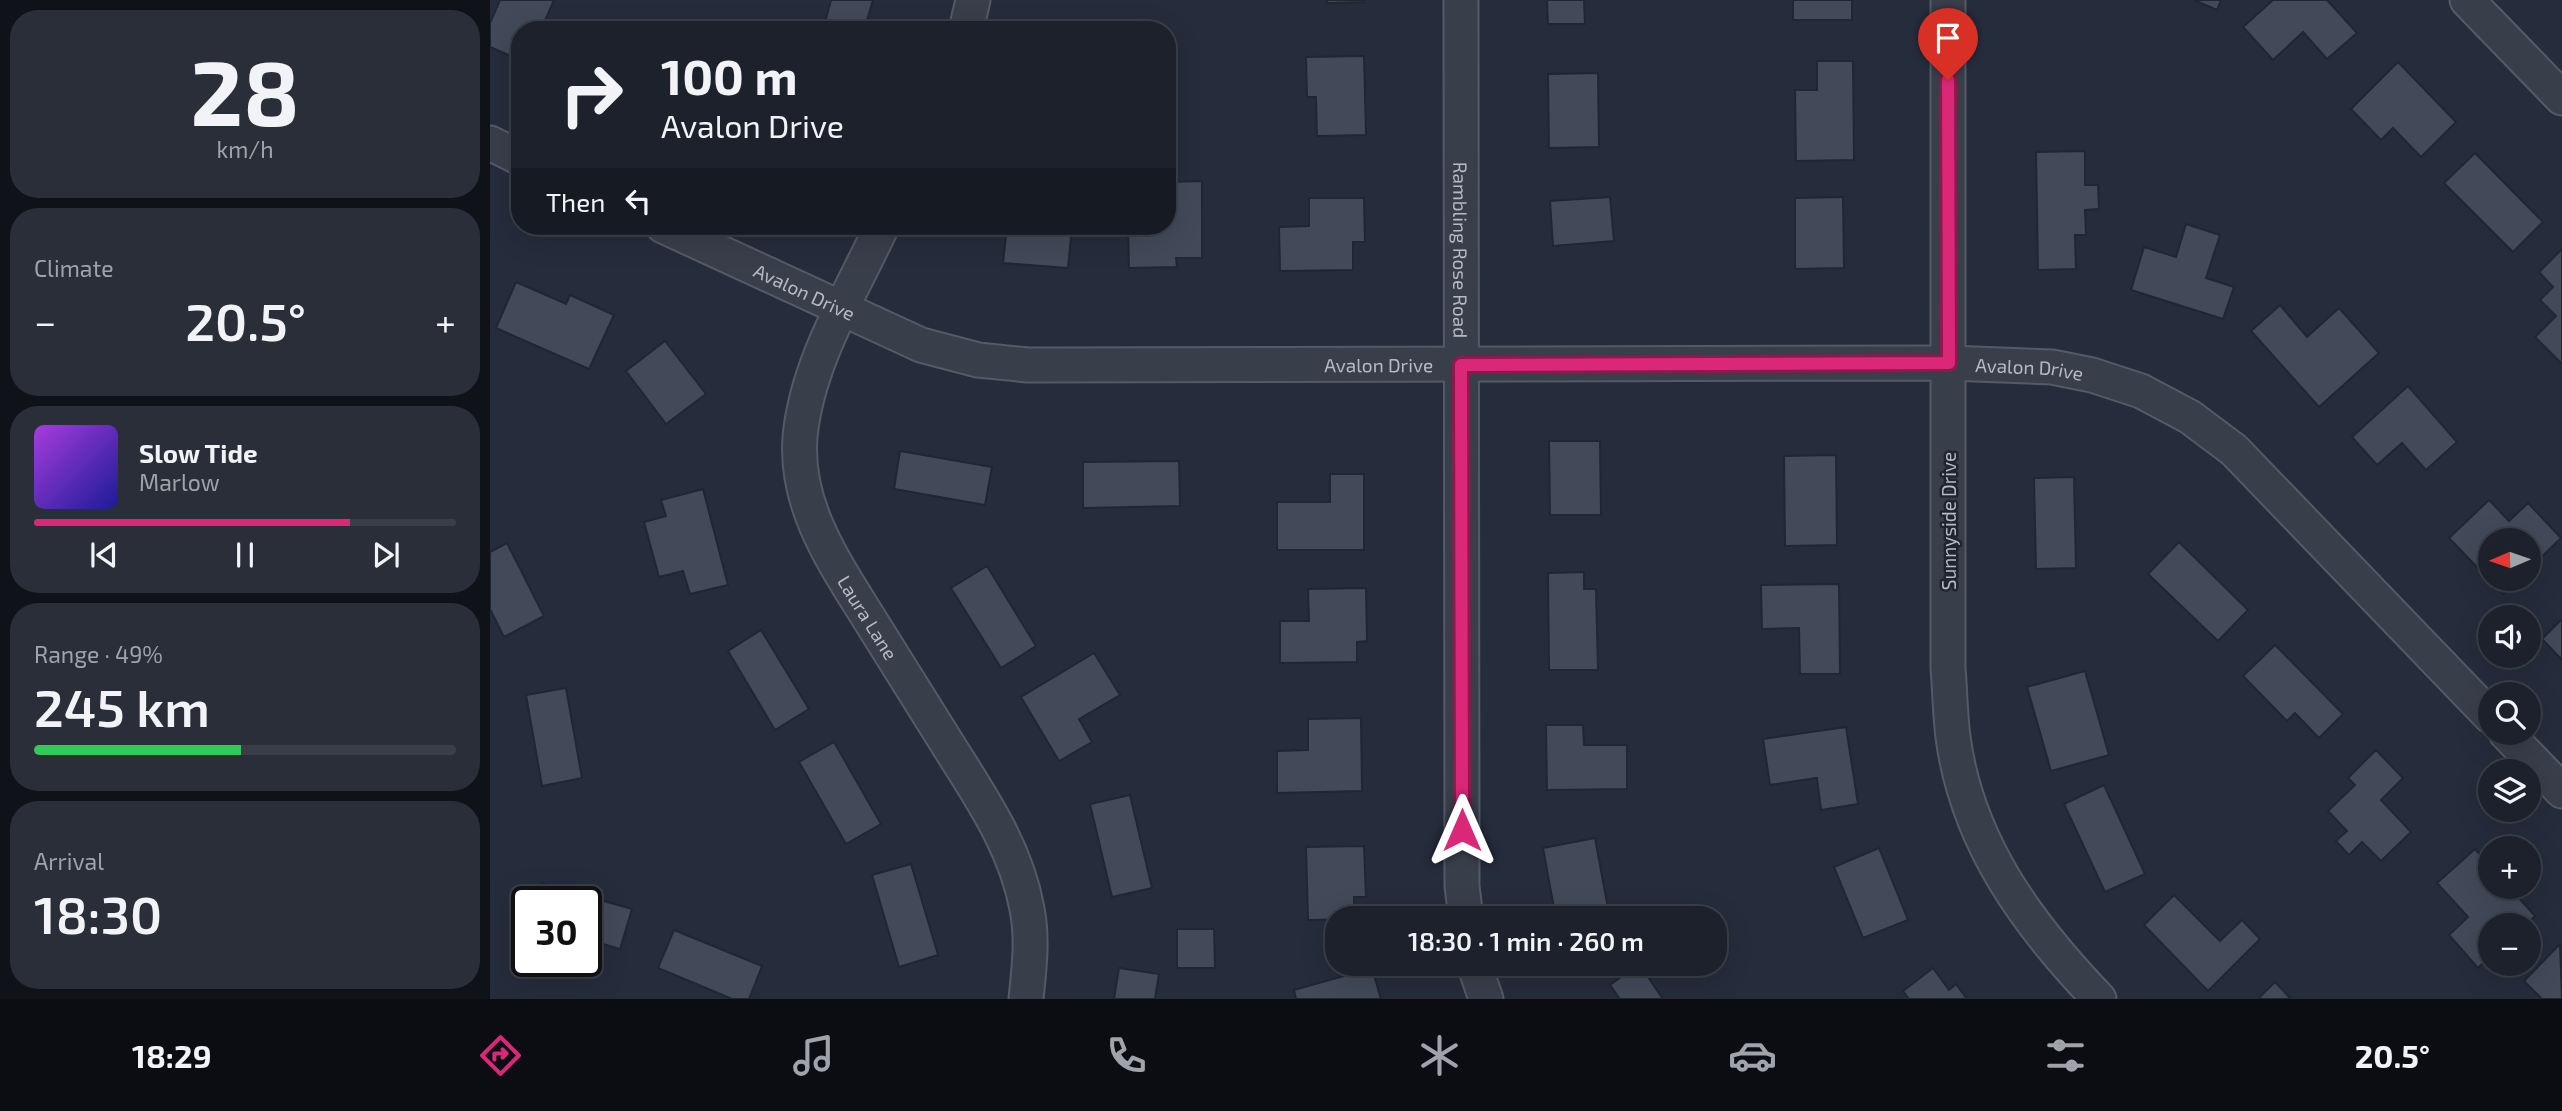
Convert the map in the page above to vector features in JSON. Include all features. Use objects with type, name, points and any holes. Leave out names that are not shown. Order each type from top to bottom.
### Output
[{"type":"street","points":[[968,21],[973,0]]},
{"type":"street","name":"Rambling Rose Road","points":[[1461,0],[1462,886],[1464,906]]},
{"type":"street","name":"Sunnyside Drive","points":[[1948,0],[1948,668],[1953,738],[1959,767],[1990,855],[2009,891],[2032,925],[2099,999]]},
{"type":"street","points":[[2467,0],[2562,98]]},
{"type":"street","points":[[490,144],[511,154]]},
{"type":"street","name":"Avalon Drive","points":[[682,235],[921,345],[978,360],[1028,365],[1949,363],[2052,367],[2092,375],[2141,391],[2190,417],[2234,450],[2478,704]]},
{"type":"street","name":"Laura Lane","points":[[879,235],[842,310],[806,399],[800,453],[807,502],[835,565],[1002,832],[1021,882],[1028,912],[1031,959],[1026,999]]},
{"type":"street","points":[[2518,745],[2562,791]]},
{"type":"street","points":[[1478,976],[1486,999]]},
{"type":"building","points":[[500,0],[554,0],[545,21],[511,21],[511,56],[490,47],[490,23]]},
{"type":"building","points":[[831,0],[873,0],[867,21],[825,21]]},
{"type":"building","points":[[1327,0],[1365,0],[1365,2],[1327,3]]},
{"type":"building","points":[[1547,0],[1584,0],[1585,24],[1548,24]]},
{"type":"building","points":[[1793,0],[1852,0],[1852,20],[1793,20]]},
{"type":"building","points":[[2194,0],[2221,0],[2217,10]]},
{"type":"building","points":[[2273,0],[2327,0],[2357,33],[2327,59],[2303,32],[2273,60],[2243,27]]},
{"type":"building","points":[[1364,56],[1366,135],[1317,136],[1316,97],[1307,97],[1306,57]]},
{"type":"building","points":[[1817,61],[1853,61],[1854,160],[1796,161],[1795,90],[1817,90]]},
{"type":"building","points":[[2398,62],[2456,122],[2421,157],[2393,128],[2381,140],[2351,109]]},
{"type":"building","points":[[1598,73],[1599,147],[1549,148],[1548,74]]},
{"type":"building","points":[[2085,151],[2085,185],[2098,185],[2099,209],[2085,210],[2086,235],[2075,235],[2076,269],[2038,270],[2036,152]]},
{"type":"building","points":[[2475,153],[2543,222],[2513,252],[2444,183]]},
{"type":"building","points":[[1202,181],[1202,258],[1176,258],[1177,267],[1129,268],[1128,235],[1176,235],[1176,182]]},
{"type":"building","points":[[1610,197],[1614,241],[1553,246],[1550,201]]},
{"type":"building","points":[[1843,197],[1844,268],[1795,269],[1795,198]]},
{"type":"building","points":[[1309,198],[1364,198],[1365,242],[1353,242],[1353,270],[1280,271],[1279,227],[1309,226]]},
{"type":"building","points":[[2186,224],[2220,235],[2206,278],[2234,287],[2223,319],[2131,290],[2144,247],[2176,257]]},
{"type":"building","points":[[1006,235],[1071,235],[1068,268],[1003,263]]},
{"type":"building","points":[[2562,249],[2562,364],[2535,337],[2556,316],[2540,300],[2553,287],[2539,272]]},
{"type":"building","points":[[516,282],[566,304],[570,295],[614,315],[589,369],[496,328]]},
{"type":"building","points":[[2280,305],[2307,337],[2339,308],[2379,353],[2319,407],[2251,331]]},
{"type":"building","points":[[665,341],[706,394],[666,424],[626,371]]},
{"type":"building","points":[[2408,386],[2457,442],[2426,470],[2402,443],[2377,465],[2352,437]]},
{"type":"building","points":[[1549,441],[1600,441],[1601,515],[1550,515]]},
{"type":"building","points":[[900,451],[992,467],[985,505],[894,489]]},
{"type":"building","points":[[1836,455],[1837,545],[1785,546],[1784,456]]},
{"type":"building","points":[[1179,461],[1180,506],[1083,508],[1083,462]]},
{"type":"building","points":[[1330,474],[1364,474],[1364,550],[1277,550],[1277,502],[1330,502]]},
{"type":"building","points":[[2074,477],[2076,568],[2036,569],[2034,478]]},
{"type":"building","points":[[703,489],[728,585],[690,594],[683,571],[659,577],[644,522],[666,516],[661,500]]},
{"type":"building","points":[[2489,500],[2509,521],[2528,503],[2561,538],[2541,557],[2541,528],[2478,528],[2478,568],[2449,538]]},
{"type":"building","points":[[2179,542],[2248,610],[2218,641],[2148,574]]},
{"type":"building","points":[[507,543],[544,616],[504,637],[490,609],[490,552]]},
{"type":"building","points":[[987,566],[1036,646],[1001,668],[951,588]]},
{"type":"building","points":[[1584,572],[1584,589],[1596,589],[1598,670],[1549,670],[1548,573]]},
{"type":"building","points":[[1839,584],[1840,674],[1800,674],[1799,628],[1762,629],[1761,585]]},
{"type":"building","points":[[1366,588],[1367,641],[1357,642],[1357,662],[1280,663],[1280,621],[1309,621],[1308,589]]},
{"type":"building","points":[[2562,619],[2562,660],[2542,639]]},
{"type":"building","points":[[761,630],[809,709],[775,730],[728,651]]},
{"type":"building","points":[[2275,645],[2343,714],[2319,738],[2295,713],[2287,721],[2243,676]]},
{"type":"building","points":[[1094,653],[1120,695],[1079,719],[1092,742],[1059,761],[1021,697]]},
{"type":"building","points":[[2085,671],[2109,755],[2051,771],[2027,687]]},
{"type":"building","points":[[566,688],[582,778],[542,786],[526,695]]},
{"type":"building","points":[[1361,718],[1362,791],[1277,793],[1277,751],[1308,750],[1308,719]]},
{"type":"building","points":[[1546,725],[1583,725],[1584,745],[1627,745],[1627,789],[1547,790]]},
{"type":"building","points":[[1846,727],[1858,804],[1821,810],[1817,778],[1770,785],[1763,739]]},
{"type":"building","points":[[834,742],[881,824],[846,844],[799,762]]},
{"type":"building","points":[[2376,750],[2403,778],[2381,800],[2411,832],[2381,861],[2362,842],[2349,855],[2336,841],[2347,831],[2328,811],[2355,785],[2348,778]]},
{"type":"building","points":[[2104,785],[2145,874],[2105,892],[2064,804]]},
{"type":"building","points":[[1130,795],[1152,888],[1112,897],[1090,804]]},
{"type":"building","points":[[1595,838],[1608,906],[1554,906],[1543,848]]},
{"type":"building","points":[[1364,846],[1366,897],[1354,897],[1354,906],[1325,906],[1325,920],[1308,920],[1306,847]]},
{"type":"building","points":[[1879,848],[1908,920],[1863,938],[1834,867]]},
{"type":"building","points":[[2475,849],[2478,852],[2478,899],[2520,899],[2532,913],[2478,913],[2478,968],[2449,935],[2468,917],[2437,883]]},
{"type":"building","points":[[911,864],[938,955],[899,967],[872,875]]},
{"type":"building","points":[[2174,895],[2220,941],[2242,920],[2260,939],[2208,991],[2144,925]]},
{"type":"building","points":[[602,900],[632,909],[620,949],[602,944]]},
{"type":"building","points":[[1177,929],[1214,929],[1215,968],[1177,968]]},
{"type":"building","points":[[674,930],[762,966],[749,999],[732,999],[658,968]]},
{"type":"building","points":[[2560,944],[2562,999],[2542,999],[2524,981],[2529,976],[2541,976],[2541,964]]},
{"type":"building","points":[[1119,968],[1159,974],[1155,999],[1114,999]]},
{"type":"building","points":[[1933,968],[1949,990],[1956,984],[1967,999],[1909,999],[1903,991]]},
{"type":"building","points":[[1344,976],[1374,976],[1381,999],[1296,999],[1294,990]]},
{"type":"building","points":[[1622,976],[1647,976],[1663,999],[1620,999],[1610,985]]},
{"type":"building","points":[[2275,982],[2291,999],[2258,999]]},
{"type":"route","points":[[1462,830],[1461,365],[1949,363],[1948,80]]}]
